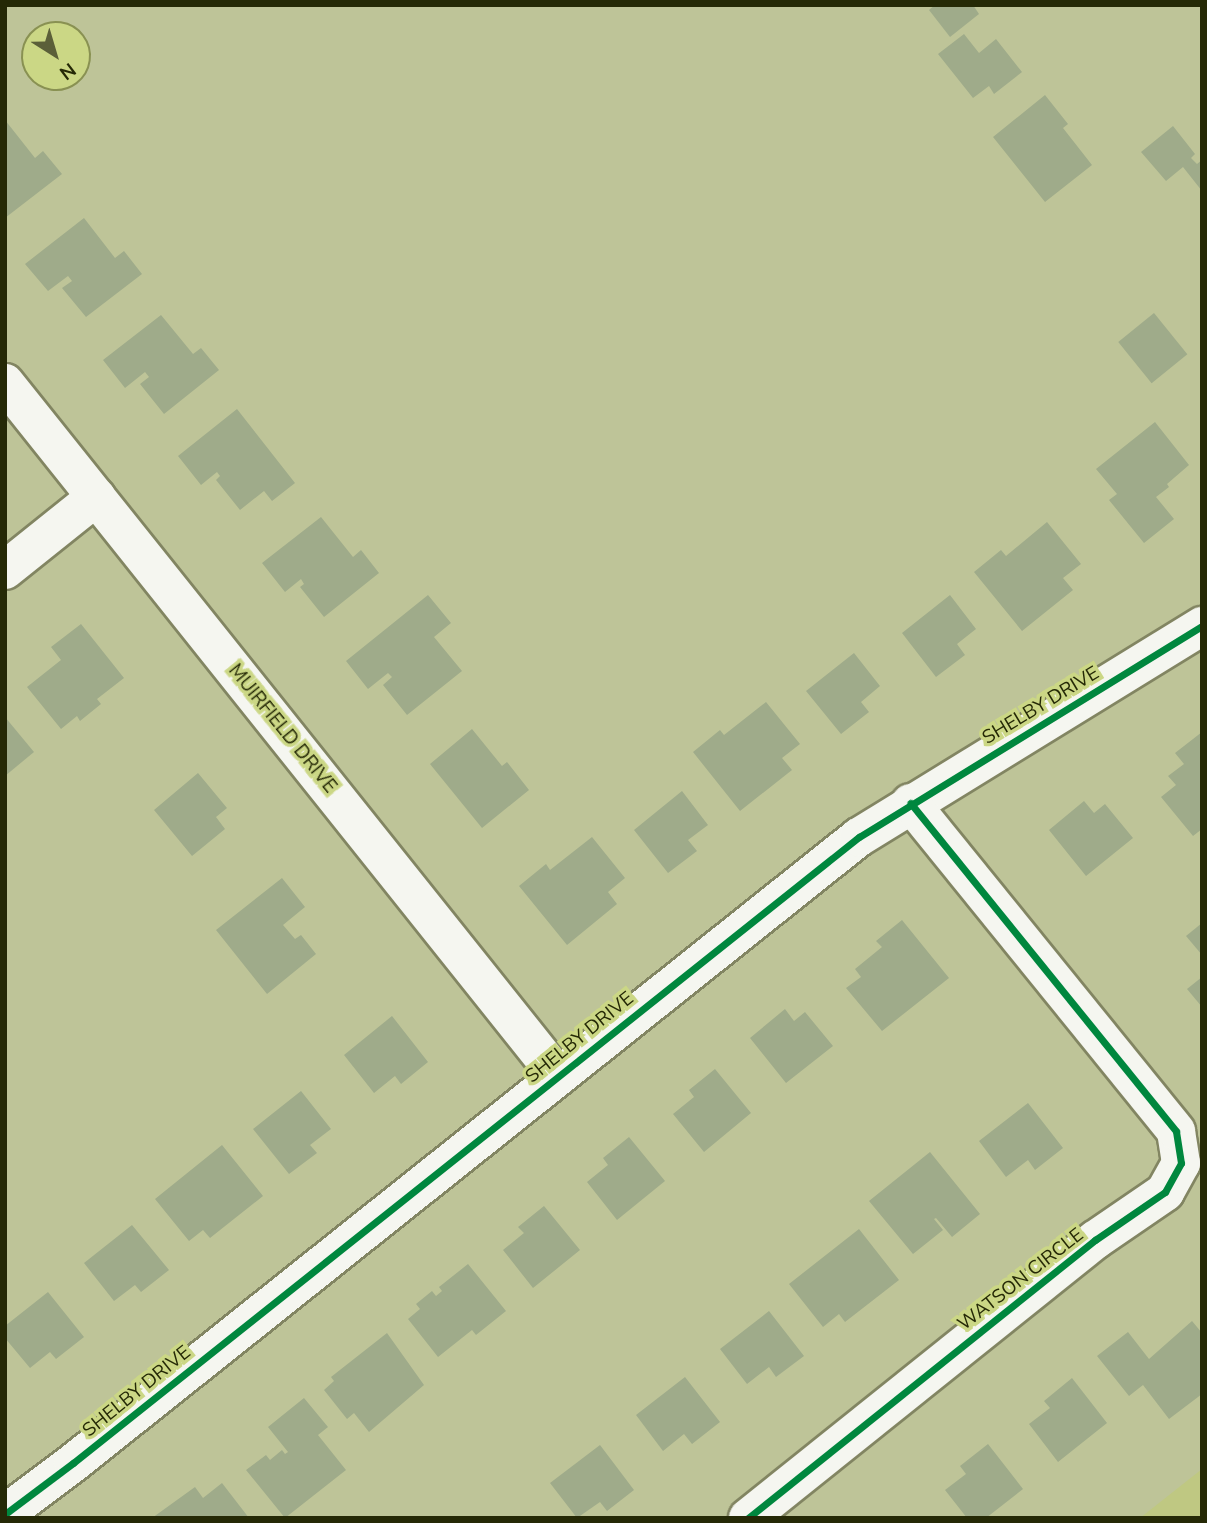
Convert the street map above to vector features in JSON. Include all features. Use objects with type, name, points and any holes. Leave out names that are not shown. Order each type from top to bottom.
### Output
[{"type":"street","name":"MUIRFIELD DRIVE","points":[[5,383],[558,1076]]},
{"type":"street","points":[[5,570],[96,497]]},
{"type":"street","name":"SHELBY DRIVE","points":[[21,1511],[558,1076],[859,837],[910,803],[1202,626]]},
{"type":"street","name":"WATSON CIRCLE","points":[[748,1518],[1096,1240],[1165,1192],[1181,1163],[1176,1131],[910,803]]},
{"type":"shaded area","points":[[1202,1469],[1202,1518],[1140,1518]]},
{"type":"building","points":[[935,5],[973,5],[979,14],[950,37],[929,10]]},
{"type":"building","points":[[964,34],[979,53],[996,39],[1022,72],[994,94],[989,86],[973,98],[938,54]]},
{"type":"building","points":[[1045,95],[1068,124],[1063,128],[1092,165],[1045,202],[993,137]]},
{"type":"building","points":[[5,120],[35,158],[43,151],[62,174],[5,218]]},
{"type":"building","points":[[1173,126],[1195,154],[1191,158],[1197,164],[1202,160],[1202,191],[1183,167],[1166,181],[1141,152]]},
{"type":"building","points":[[84,218],[115,258],[124,251],[142,274],[86,317],[62,288],[72,281],[68,276],[48,291],[25,264]]},
{"type":"building","points":[[1154,313],[1187,354],[1152,383],[1118,342]]},
{"type":"building","points":[[161,315],[193,354],[201,348],[219,370],[164,414],[140,384],[149,377],[145,372],[125,388],[103,360]]},
{"type":"building","points":[[237,409],[295,483],[272,501],[264,491],[240,510],[216,480],[220,476],[217,472],[201,485],[178,456]]},
{"type":"building","points":[[1155,422],[1189,465],[1156,497],[1174,519],[1144,543],[1109,500],[1117,494],[1096,469]]},
{"type":"building","points":[[321,517],[353,557],[361,550],[379,573],[324,617],[300,587],[304,584],[301,579],[285,592],[262,563]]},
{"type":"building","points":[[1047,522],[1081,564],[1063,578],[1073,590],[1022,631],[974,572],[1001,550],[1006,556]]},
{"type":"building","points":[[428,595],[451,623],[434,637],[462,671],[407,715],[383,685],[392,677],[388,673],[368,689],[346,661]]},
{"type":"building","points":[[950,595],[976,629],[957,644],[965,655],[936,677],[902,633]]},
{"type":"building","points":[[81,624],[124,678],[97,699],[101,704],[80,721],[77,716],[61,729],[27,687],[61,660],[51,647]]},
{"type":"building","points":[[854,653],[880,686],[861,702],[869,712],[841,734],[806,691]]},
{"type":"building","points":[[766,702],[800,744],[782,758],[792,770],[740,811],[693,752],[720,730],[724,735]]},
{"type":"building","points":[[5,717],[34,752],[5,776]]},
{"type":"building","points":[[472,729],[502,766],[507,762],[529,790],[482,828],[430,764]]},
{"type":"building","points":[[1202,732],[1202,829],[1193,836],[1161,797],[1176,785],[1168,776],[1184,764],[1175,753]]},
{"type":"building","points":[[198,773],[227,808],[216,817],[225,829],[192,856],[154,810]]},
{"type":"building","points":[[682,791],[708,825],[688,840],[697,851],[668,873],[634,830]]},
{"type":"building","points":[[1084,801],[1094,813],[1105,804],[1133,838],[1086,876],[1049,830]]},
{"type":"building","points":[[592,837],[625,878],[608,892],[617,904],[567,945],[519,886],[546,864],[550,870]]},
{"type":"building","points":[[282,878],[305,907],[283,925],[295,939],[301,935],[316,954],[267,994],[216,930]]},
{"type":"building","points":[[902,920],[949,978],[882,1031],[846,988],[861,977],[855,969],[882,947],[876,941]]},
{"type":"building","points":[[1202,923],[1202,955],[1186,936]]},
{"type":"building","points":[[1202,977],[1202,1007],[1187,989]]},
{"type":"building","points":[[785,1009],[794,1021],[805,1012],[833,1046],[786,1083],[750,1038]]},
{"type":"building","points":[[392,1016],[428,1062],[401,1084],[395,1076],[374,1093],[344,1055]]},
{"type":"building","points":[[715,1069],[751,1113],[704,1152],[673,1114],[694,1097],[689,1090]]},
{"type":"building","points":[[301,1091],[331,1129],[310,1145],[317,1153],[289,1174],[253,1129]]},
{"type":"building","points":[[1028,1103],[1063,1148],[1035,1170],[1028,1160],[1006,1177],[979,1141]]},
{"type":"building","points":[[629,1137],[665,1181],[617,1220],[587,1182],[608,1165],[603,1158]]},
{"type":"building","points":[[222,1145],[263,1196],[210,1238],[203,1230],[189,1241],[155,1199]]},
{"type":"building","points":[[930,1152],[980,1214],[952,1237],[936,1218],[934,1219],[943,1230],[913,1254],[869,1201]]},
{"type":"building","points":[[544,1206],[580,1250],[533,1288],[503,1250],[524,1233],[518,1227]]},
{"type":"building","points":[[132,1225],[169,1270],[141,1292],[135,1285],[114,1301],[84,1263]]},
{"type":"building","points":[[859,1229],[899,1280],[845,1322],[839,1314],[823,1327],[789,1284]]},
{"type":"building","points":[[468,1264],[506,1311],[476,1335],[472,1330],[438,1357],[408,1319],[420,1309],[416,1304],[432,1291],[436,1296],[442,1291],[439,1287]]},
{"type":"building","points":[[48,1292],[84,1337],[56,1359],[50,1352],[30,1368],[5,1338],[5,1326]]},
{"type":"building","points":[[769,1311],[804,1356],[776,1377],[769,1367],[747,1384],[720,1349]]},
{"type":"building","points":[[1192,1321],[1202,1333],[1202,1394],[1169,1419],[1143,1385],[1129,1396],[1097,1356],[1128,1332],[1149,1359]]},
{"type":"building","points":[[387,1333],[424,1385],[369,1432],[354,1413],[347,1419],[324,1390],[334,1381],[331,1377]]},
{"type":"building","points":[[685,1377],[720,1422],[692,1444],[684,1434],[663,1451],[636,1415]]},
{"type":"building","points":[[1072,1378],[1107,1423],[1058,1462],[1029,1424],[1050,1408],[1044,1401]]},
{"type":"building","points":[[304,1398],[328,1427],[318,1435],[346,1470],[285,1518],[246,1470],[266,1455],[270,1460],[282,1450],[285,1454],[288,1452],[268,1427]]},
{"type":"building","points":[[988,1444],[1023,1489],[986,1518],[967,1518],[945,1490],[966,1474],[960,1466]]},
{"type":"building","points":[[600,1445],[634,1490],[607,1511],[600,1502],[577,1518],[550,1483]]},
{"type":"building","points":[[222,1483],[249,1518],[152,1518],[195,1487],[203,1498]]},
{"type":"cycle path","points":[[5,1514],[73,1463],[859,837],[1202,626]]},
{"type":"cycle path","points":[[748,1518],[1095,1240],[1165,1192],[1181,1163],[1176,1131],[910,803]]}]
